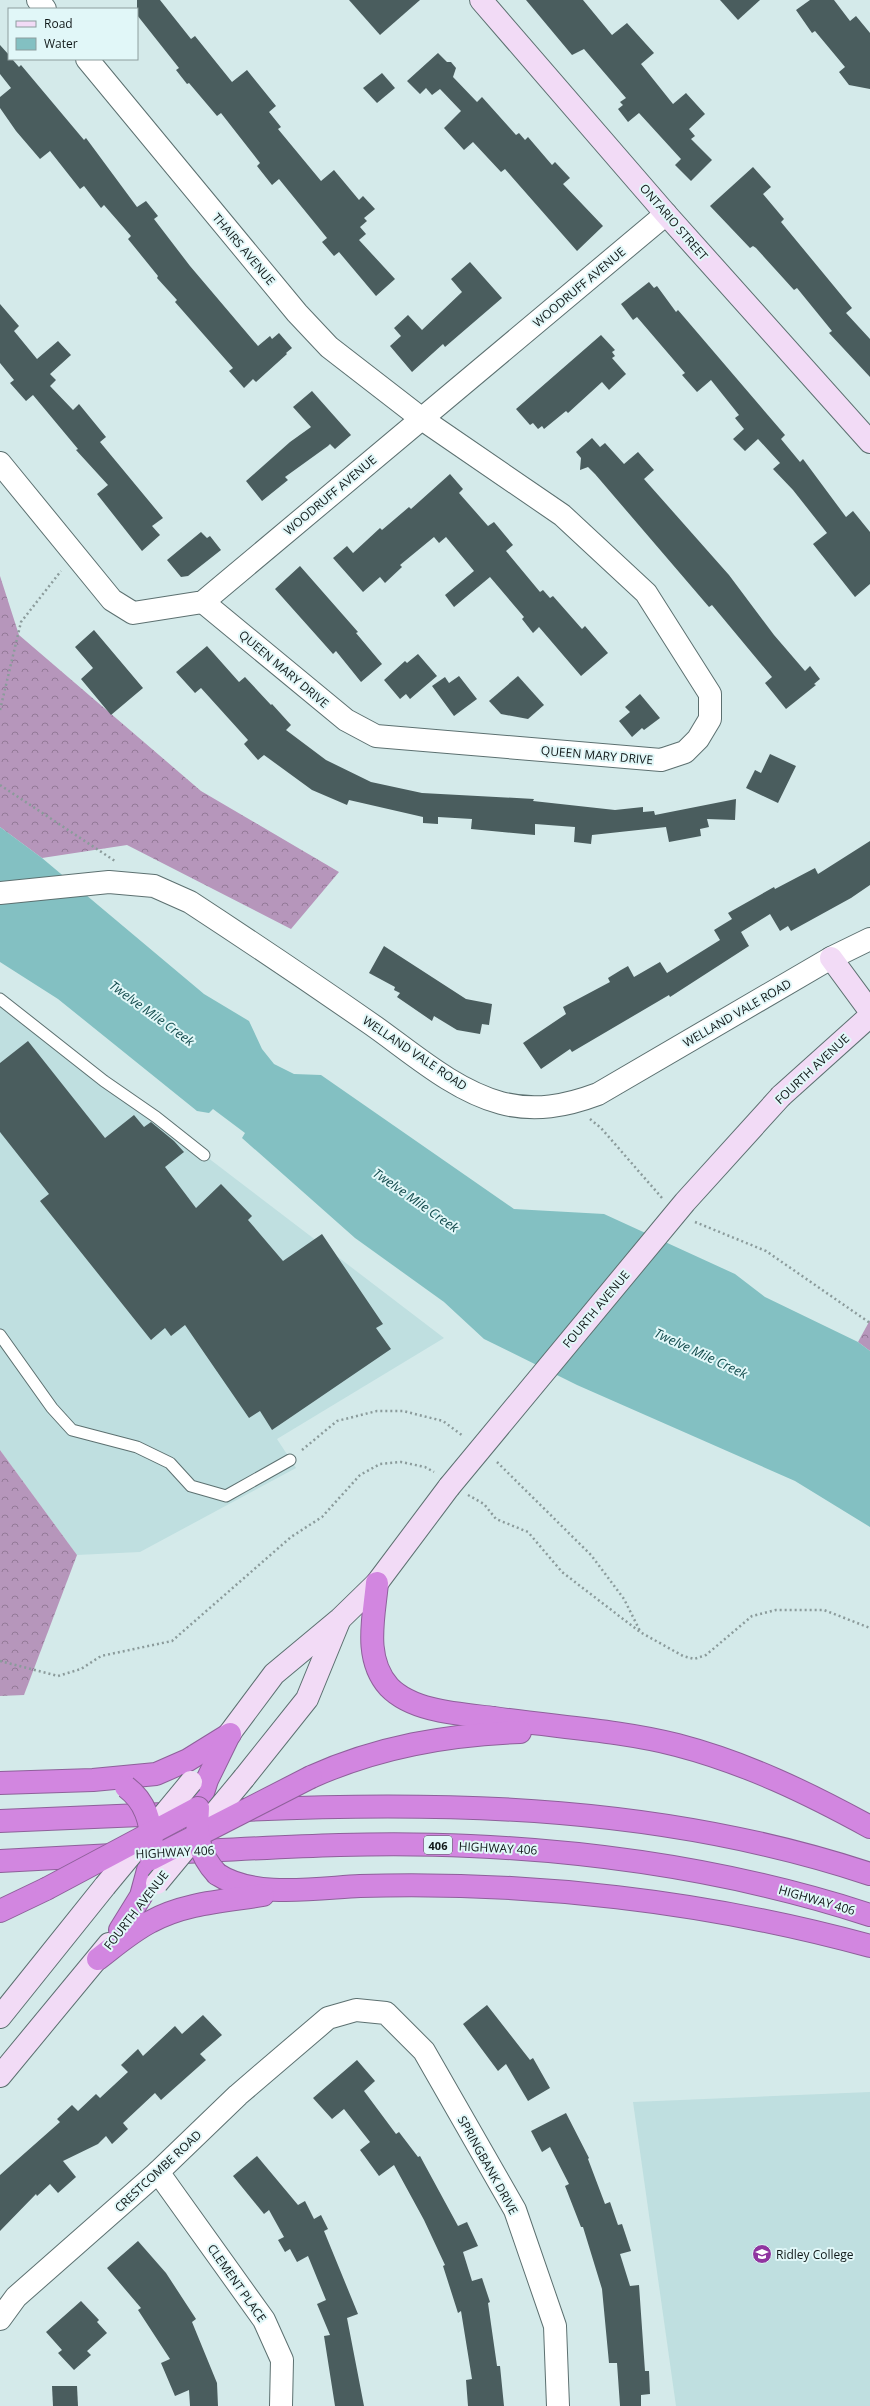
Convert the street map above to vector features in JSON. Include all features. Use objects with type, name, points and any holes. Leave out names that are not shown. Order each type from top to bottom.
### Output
[{"type":"highway","points":[[377,1583],[372,1648],[377,1668],[388,1686],[395,1692],[427,1707],[474,1716],[638,1737],[714,1756],[753,1770],[814,1797],[870,1827]]},
{"type":"highway","points":[[105,1886],[151,1874],[197,1835],[311,1777],[347,1761],[433,1740],[487,1733],[593,1731]]},
{"type":"highway","points":[[0,1783],[93,1780],[156,1774],[188,1760],[230,1734]]},
{"type":"highway","points":[[0,1911],[46,1889],[151,1831],[217,1798],[244,1778]]},
{"type":"highway","points":[[93,1780],[111,1781],[126,1787],[135,1794],[144,1808],[151,1831],[151,1874]]},
{"type":"highway","points":[[199,1781],[197,1835],[205,1858],[217,1874],[227,1881],[240,1885],[301,1889],[406,1885],[484,1887],[552,1892],[665,1905],[770,1921],[870,1946]]},
{"type":"highway","points":[[0,1821],[298,1808],[402,1806],[524,1810],[593,1816],[723,1835],[870,1874]]},
{"type":"highway","name":"HIGHWAY 406","points":[[0,1861],[360,1846],[468,1846],[522,1849],[620,1858],[731,1878],[794,1892],[870,1915]]},
{"type":"highway","points":[[98,1959],[150,1922],[177,1911],[206,1904],[301,1889]]},
{"type":"main road","name":"ONTARIO STREET","points":[[481,0],[666,214],[869,440]]},
{"type":"main road","points":[[831,958],[870,1011]]},
{"type":"main road","name":"FOURTH AVENUE","points":[[151,1831],[199,1781],[230,1734],[274,1674],[340,1618],[377,1583],[450,1485],[685,1202],[781,1096],[870,1016]]},
{"type":"main road","name":"FOURTH AVENUE","points":[[197,1835],[307,1699],[340,1618]]},
{"type":"main road","points":[[0,2017],[151,1831]]},
{"type":"main road","name":"FOURTH AVENUE","points":[[0,2076],[98,1959],[120,1930],[151,1874]]},
{"type":"street","points":[[38,0],[44,8]]},
{"type":"street","name":"THAIRS AVENUE","points":[[88,60],[297,313],[329,347],[422,419]]},
{"type":"street","name":"WOODRUFF AVENUE","points":[[203,602],[666,214]]},
{"type":"street","name":"QUEEN MARY DRIVE","points":[[203,602],[346,720],[376,736],[661,760],[685,752],[698,739],[710,719],[710,694],[646,593],[562,516],[422,419]]},
{"type":"street","points":[[0,463],[112,600],[133,612],[203,602]]},
{"type":"street","name":"WELLAND VALE ROAD","points":[[0,893],[109,882],[154,886],[190,902],[450,1079],[500,1103],[521,1107],[546,1108],[571,1104],[598,1094],[831,958],[870,938]]},
{"type":"street","name":"SPRINGBANK DRIVE","points":[[319,2026],[328,2018],[356,2010],[386,2013],[424,2051],[515,2210],[555,2326],[558,2406]]},
{"type":"street","name":"CRESTCOMBE ROAD","points":[[3,2309],[158,2172],[238,2095],[319,2026]]},
{"type":"street","name":"CLEMENT PLACE","points":[[158,2172],[264,2320],[282,2360],[281,2406]]},
{"type":"lane","points":[[0,999],[104,1081],[156,1117],[204,1155]]},
{"type":"lane","points":[[0,1335],[52,1408],[72,1430],[136,1447],[170,1462],[191,1486],[226,1496],[290,1460]]},
{"type":"path","points":[[0,710],[21,622],[75,555]]},
{"type":"path","points":[[0,785],[122,865]]},
{"type":"path","points":[[571,1104],[601,1128],[664,1199]]},
{"type":"path","points":[[694,1222],[766,1251],[870,1323]]},
{"type":"path","points":[[0,1661],[58,1676],[81,1669],[100,1656],[172,1641],[291,1537],[322,1517],[360,1475],[380,1464],[401,1462],[425,1467],[450,1485],[484,1504],[496,1519],[528,1532],[562,1572],[640,1632],[683,1656],[694,1659],[706,1655],[752,1616],[776,1610],[824,1610],[870,1628]]},
{"type":"shaded area","points":[[0,999],[444,1338],[277,1439],[296,1468],[140,1552],[77,1555],[0,1450]]},
{"type":"shaded area","name":"Ridley College","points":[[870,2092],[870,2406],[676,2406],[633,2102]]},
{"type":"green space","points":[[0,576],[19,635],[201,791],[339,872],[291,929],[127,845],[42,858],[0,827]]},
{"type":"green space","points":[[870,1320],[870,1351],[858,1342]]},
{"type":"green space","points":[[0,1450],[77,1555],[24,1695],[0,1696]]},
{"type":"water","name":"Twelve Mile Creek","points":[[0,827],[42,858],[204,994],[249,1021],[262,1049],[274,1064],[294,1074],[321,1075],[514,1209],[604,1214],[735,1274],[765,1297],[858,1342],[870,1351],[870,1527],[795,1481],[577,1385],[484,1339],[444,1302],[355,1238],[242,1138],[245,1133],[213,1109],[209,1113],[197,1111],[58,999],[0,962]]},
{"type":"building","points":[[137,0],[160,0],[191,39],[195,36],[232,82],[247,70],[276,106],[269,112],[281,127],[278,129],[321,181],[334,170],[359,200],[363,196],[375,209],[364,218],[367,221],[360,227],[366,234],[359,240],[395,279],[376,296],[339,252],[334,256],[322,242],[327,238],[279,179],[272,185],[257,166],[260,163],[221,113],[217,116],[189,83],[187,84],[176,70],[179,68],[138,16]]},
{"type":"building","points":[[349,0],[420,0],[380,35]]},
{"type":"building","points":[[526,0],[583,0],[612,35],[627,23],[654,53],[641,64],[673,104],[686,93],[705,114],[689,129],[695,136],[691,139],[712,160],[691,181],[675,165],[681,159],[639,113],[628,122],[618,109],[623,105],[620,102],[626,98],[584,49],[572,55]]},
{"type":"building","points":[[720,0],[760,0],[738,20]]},
{"type":"building","points":[[810,0],[834,0],[850,21],[856,16],[870,33],[870,89],[849,85],[839,72],[845,67],[815,31],[812,33],[796,10]]},
{"type":"building","points":[[0,45],[8,54],[8,60],[13,60],[19,67],[21,65],[84,140],[86,138],[137,207],[146,201],[158,216],[154,219],[190,266],[258,346],[270,336],[272,339],[279,333],[292,348],[286,353],[287,354],[256,382],[253,379],[244,388],[229,371],[233,368],[175,302],[177,300],[157,278],[158,276],[128,239],[131,236],[104,205],[101,208],[84,186],[80,189],[50,151],[40,159],[16,131],[0,108],[0,97],[11,88],[0,74]]},
{"type":"building","points":[[438,53],[447,62],[451,62],[456,68],[453,77],[477,102],[482,97],[516,135],[519,133],[525,140],[528,137],[552,165],[555,162],[570,178],[563,184],[603,226],[577,251],[505,169],[501,172],[473,142],[464,150],[444,128],[461,111],[440,89],[432,95],[426,88],[420,94],[407,81]]},
{"type":"building","points":[[382,73],[395,88],[377,103],[363,88]]},
{"type":"building","points":[[753,167],[771,187],[763,194],[784,219],[781,222],[852,308],[846,313],[870,339],[870,377],[829,333],[832,331],[797,288],[794,290],[756,248],[753,246],[750,248],[710,206]]},
{"type":"building","points":[[470,262],[502,298],[445,347],[443,344],[412,372],[390,346],[401,336],[394,328],[408,315],[422,330],[462,292],[451,279]]},
{"type":"building","points":[[649,282],[654,288],[657,286],[676,312],[678,310],[785,435],[781,439],[800,462],[803,459],[846,517],[853,511],[870,532],[870,584],[855,597],[813,544],[827,533],[793,490],[773,469],[780,463],[758,439],[745,451],[733,439],[744,429],[735,418],[739,415],[711,380],[697,392],[682,375],[685,373],[637,317],[633,320],[621,304]]},
{"type":"building","points":[[0,304],[19,326],[14,331],[37,359],[58,341],[71,355],[50,374],[56,380],[50,386],[73,410],[79,404],[106,437],[100,442],[163,518],[152,526],[160,535],[142,551],[97,494],[108,485],[76,450],[78,449],[33,395],[26,401],[10,383],[14,380],[0,363]]},
{"type":"building","points":[[601,335],[615,350],[612,352],[615,356],[612,358],[626,374],[609,390],[602,382],[568,413],[566,411],[544,429],[542,426],[538,429],[533,423],[530,425],[516,409]]},
{"type":"building","points":[[312,391],[351,435],[335,449],[330,444],[285,477],[288,480],[262,501],[246,481],[290,442],[311,427],[293,407]]},
{"type":"building","points":[[592,438],[600,447],[605,443],[624,464],[638,452],[654,470],[644,479],[729,575],[774,635],[805,671],[810,666],[820,679],[814,684],[816,685],[786,709],[765,683],[772,677],[712,605],[709,607],[595,474],[588,467],[580,470],[581,458],[576,452]]},
{"type":"building","points":[[450,474],[463,489],[459,493],[488,526],[494,522],[513,545],[506,551],[540,592],[543,590],[550,598],[553,596],[582,629],[585,626],[608,653],[581,676],[539,627],[533,633],[522,619],[524,617],[490,577],[454,607],[445,595],[474,571],[446,537],[439,543],[434,537],[400,565],[402,567],[385,583],[380,577],[363,592],[333,558],[347,546],[353,553],[380,528],[382,530],[409,507],[411,509]]},
{"type":"building","points":[[201,532],[207,538],[210,536],[221,550],[188,576],[181,577],[167,560]]},
{"type":"building","points":[[300,566],[358,632],[356,633],[382,664],[361,682],[336,651],[333,654],[275,589]]},
{"type":"building","points":[[94,630],[143,688],[111,715],[81,679],[93,668],[75,647]]},
{"type":"building","points":[[207,646],[239,682],[245,677],[271,705],[272,704],[291,725],[286,730],[326,760],[371,782],[422,793],[534,799],[533,801],[615,810],[643,807],[643,812],[654,811],[655,815],[736,799],[735,820],[707,819],[709,827],[700,829],[701,836],[669,842],[666,827],[592,835],[591,844],[574,842],[575,827],[535,824],[535,835],[471,829],[472,819],[438,817],[438,824],[423,823],[423,817],[349,800],[347,805],[312,790],[264,755],[258,760],[244,744],[248,740],[201,688],[195,693],[176,672]]},
{"type":"building","points":[[418,654],[437,676],[410,699],[406,694],[400,699],[384,680],[405,661],[407,663]]},
{"type":"building","points":[[459,676],[477,699],[454,716],[432,686],[445,677],[449,683]]},
{"type":"building","points":[[518,676],[544,705],[528,719],[501,714],[489,701]]},
{"type":"building","points":[[640,694],[660,718],[644,730],[642,728],[632,737],[619,721],[630,712],[625,707]]},
{"type":"building","points":[[770,754],[796,766],[778,803],[746,788],[755,770],[761,773]]},
{"type":"building","points":[[870,841],[870,885],[851,898],[791,931],[788,926],[780,931],[770,914],[741,932],[749,946],[670,997],[669,995],[572,1052],[570,1049],[541,1069],[523,1043],[566,1014],[563,1007],[610,982],[608,978],[621,970],[628,966],[634,977],[660,962],[667,973],[720,940],[714,930],[732,919],[728,913],[774,887],[775,889],[815,868],[818,874]]},
{"type":"building","points":[[384,946],[466,999],[492,1004],[489,1025],[482,1024],[480,1034],[457,1030],[434,1016],[432,1021],[397,997],[400,993],[394,990],[395,987],[369,973]]},
{"type":"building","points":[[28,1041],[105,1138],[134,1115],[144,1127],[151,1122],[174,1141],[184,1152],[165,1167],[196,1208],[221,1184],[252,1216],[248,1220],[283,1261],[322,1234],[383,1324],[376,1328],[391,1349],[272,1430],[260,1411],[249,1418],[185,1325],[171,1336],[165,1328],[151,1340],[40,1201],[49,1194],[0,1132],[0,1063]]},
{"type":"building","points":[[487,2005],[530,2060],[533,2058],[550,2088],[528,2101],[506,2064],[498,2071],[463,2024]]},
{"type":"building","points":[[203,2015],[222,2035],[200,2054],[206,2060],[161,2100],[155,2093],[123,2123],[128,2129],[112,2144],[106,2136],[98,2144],[63,2161],[76,2177],[58,2193],[50,2184],[37,2196],[36,2194],[0,2231],[0,2175],[60,2122],[57,2119],[72,2105],[78,2111],[96,2094],[100,2098],[128,2072],[121,2065],[138,2049],[143,2056],[175,2026],[182,2034]]},
{"type":"building","points":[[357,2060],[375,2081],[364,2091],[396,2134],[399,2132],[418,2157],[420,2156],[458,2226],[467,2222],[478,2246],[463,2252],[472,2281],[482,2278],[490,2302],[488,2303],[497,2366],[500,2366],[504,2406],[468,2406],[466,2380],[472,2379],[461,2311],[458,2313],[443,2266],[445,2265],[424,2220],[394,2165],[379,2176],[360,2150],[370,2142],[344,2109],[332,2119],[313,2098]]},
{"type":"building","points":[[566,2113],[589,2158],[588,2159],[605,2204],[610,2202],[618,2225],[622,2224],[631,2251],[620,2254],[630,2286],[639,2285],[645,2371],[649,2371],[650,2394],[641,2395],[641,2406],[620,2406],[617,2363],[609,2363],[602,2289],[583,2227],[581,2227],[565,2186],[569,2184],[550,2147],[542,2152],[531,2131]]},
{"type":"building","points":[[257,2156],[298,2205],[305,2201],[314,2219],[321,2215],[328,2229],[324,2231],[358,2314],[347,2318],[364,2406],[335,2406],[324,2336],[330,2335],[317,2304],[326,2300],[308,2256],[297,2262],[290,2249],[285,2252],[278,2240],[284,2237],[269,2210],[264,2214],[233,2176]]},
{"type":"building","points":[[138,2241],[166,2273],[196,2319],[192,2322],[217,2383],[218,2406],[190,2406],[189,2390],[175,2396],[161,2363],[170,2359],[138,2310],[141,2308],[107,2268]]},
{"type":"building","points":[[81,2301],[99,2320],[97,2322],[107,2333],[87,2351],[91,2355],[74,2370],[58,2353],[62,2350],[46,2332]]},
{"type":"building","points":[[52,2386],[77,2386],[78,2406],[53,2406]]},
{"type":"place","name":"Ridley College","points":[[762,2254]]}]
